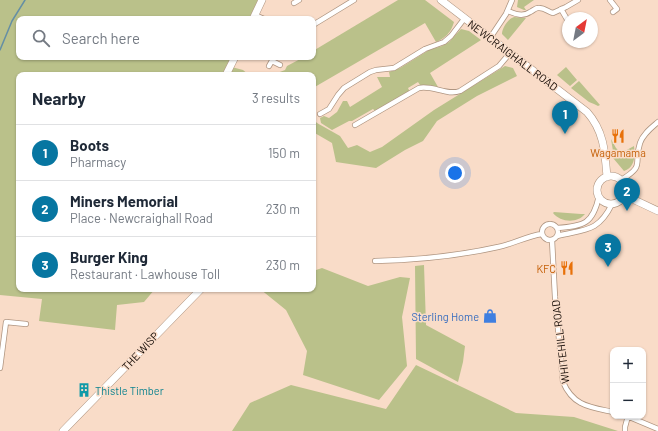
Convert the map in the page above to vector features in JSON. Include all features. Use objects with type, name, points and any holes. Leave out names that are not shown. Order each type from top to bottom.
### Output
[{"type":"main road","points":[[254,16],[262,0]]},
{"type":"main road","name":"NEWCRAIGHALL ROAD","points":[[441,0],[464,19],[579,104],[591,115],[597,124],[602,137],[607,176]]},
{"type":"main road","points":[[228,72],[234,60]]},
{"type":"main road","points":[[607,176],[616,177],[621,180],[625,186],[624,195],[620,201],[612,204],[604,202],[599,196],[598,186],[607,176]]},
{"type":"main road","points":[[624,195],[658,211]]},
{"type":"main road","name":"THE WISP","points":[[63,431],[198,292]]},
{"type":"street","points":[[343,0],[346,5]]},
{"type":"street","points":[[316,23],[354,0]]},
{"type":"street","points":[[490,38],[508,10],[512,0]]},
{"type":"street","points":[[508,10],[515,14],[522,15],[541,8],[551,13],[578,0]]},
{"type":"street","points":[[610,0],[617,9],[613,12]]},
{"type":"street","points":[[320,114],[329,109],[344,88],[370,72],[394,68],[425,49],[444,42],[452,35],[464,19]]},
{"type":"street","points":[[355,125],[362,124],[419,88],[429,87],[455,93],[460,91],[499,66],[510,53]]},
{"type":"street","points":[[269,66],[272,60]]},
{"type":"street","points":[[274,60],[280,65]]},
{"type":"street","points":[[621,180],[636,169],[638,162],[638,147],[641,140],[648,130],[658,122]]},
{"type":"street","points":[[599,196],[596,211],[590,218],[576,226],[557,228],[551,224],[547,225],[543,227],[542,234],[547,240],[552,240],[557,236],[577,233],[592,228],[601,221],[612,204]]},
{"type":"street","points":[[557,228],[557,236]]},
{"type":"street","points":[[375,261],[419,259],[481,250],[499,247],[542,234]]},
{"type":"street","name":"WHITEHILL ROAD","points":[[552,240],[555,297],[563,382],[567,391],[573,398],[581,403],[589,407],[610,411]]},
{"type":"street","points":[[0,368],[6,322],[26,324]]},
{"type":"street","points":[[625,431],[624,427],[626,419]]},
{"type":"street","points":[[634,419],[658,429]]},
{"type":"green space","points":[[0,0],[258,0],[250,16],[16,16],[16,60],[230,60],[228,66],[245,72],[16,72],[16,292],[152,292],[144,302],[117,305],[115,330],[39,321],[42,299],[0,295]]},
{"type":"green space","points":[[398,0],[425,0],[454,22],[445,37],[436,42],[425,23],[316,86],[316,72],[280,72],[298,60],[316,60],[316,49]]},
{"type":"green space","points":[[518,0],[534,0],[524,7],[526,10],[524,10],[517,7]]},
{"type":"green space","points":[[514,17],[526,18],[508,40],[502,32],[508,22]]},
{"type":"green space","points":[[461,29],[469,31],[481,40],[430,73],[438,87],[420,85],[418,82],[408,88],[410,92],[376,112],[373,109],[332,130],[321,123],[320,118],[324,116],[329,118],[337,112],[343,101],[347,101],[350,107],[382,87],[377,77],[390,77],[389,72],[400,68],[429,50],[449,42]]},
{"type":"green space","points":[[505,66],[513,68],[517,76],[477,96],[437,121],[423,141],[376,168],[336,162],[332,143],[316,134],[316,122],[340,136],[348,148],[357,145],[370,152],[382,147],[434,110]]},
{"type":"green space","points":[[566,67],[577,80],[570,86],[557,75]]},
{"type":"green space","points":[[579,81],[600,105],[598,106],[589,102],[571,88]]},
{"type":"green space","points":[[611,139],[620,152],[634,146],[634,161],[628,169],[624,171],[613,158]]},
{"type":"green space","points":[[553,213],[585,214],[578,219],[569,221],[556,216]]},
{"type":"green space","points":[[424,265],[426,325],[465,346],[458,382],[416,359],[415,266]]},
{"type":"green space","points":[[322,268],[368,286],[400,277],[410,278],[402,317],[407,366],[379,400],[303,375],[307,351],[286,310],[264,292],[316,292],[316,270]]},
{"type":"green space","points":[[416,365],[516,413],[574,417],[618,431],[232,431],[250,403],[291,385],[386,409]]},
{"type":"waterway","points":[[0,50],[12,21],[25,0]]},
{"type":"place","name":"Boots","points":[[565,134]]},
{"type":"place","name":"Wagamama","points":[[618,136]]},
{"type":"place","name":"Miners Memorial","points":[[627,211]]},
{"type":"place","name":"Burger King","points":[[608,267]]},
{"type":"place","name":"KFC","points":[[567,268]]},
{"type":"place","name":"Sterling Home","points":[[490,316]]},
{"type":"place","name":"Thistle Timber","points":[[84,390]]}]
